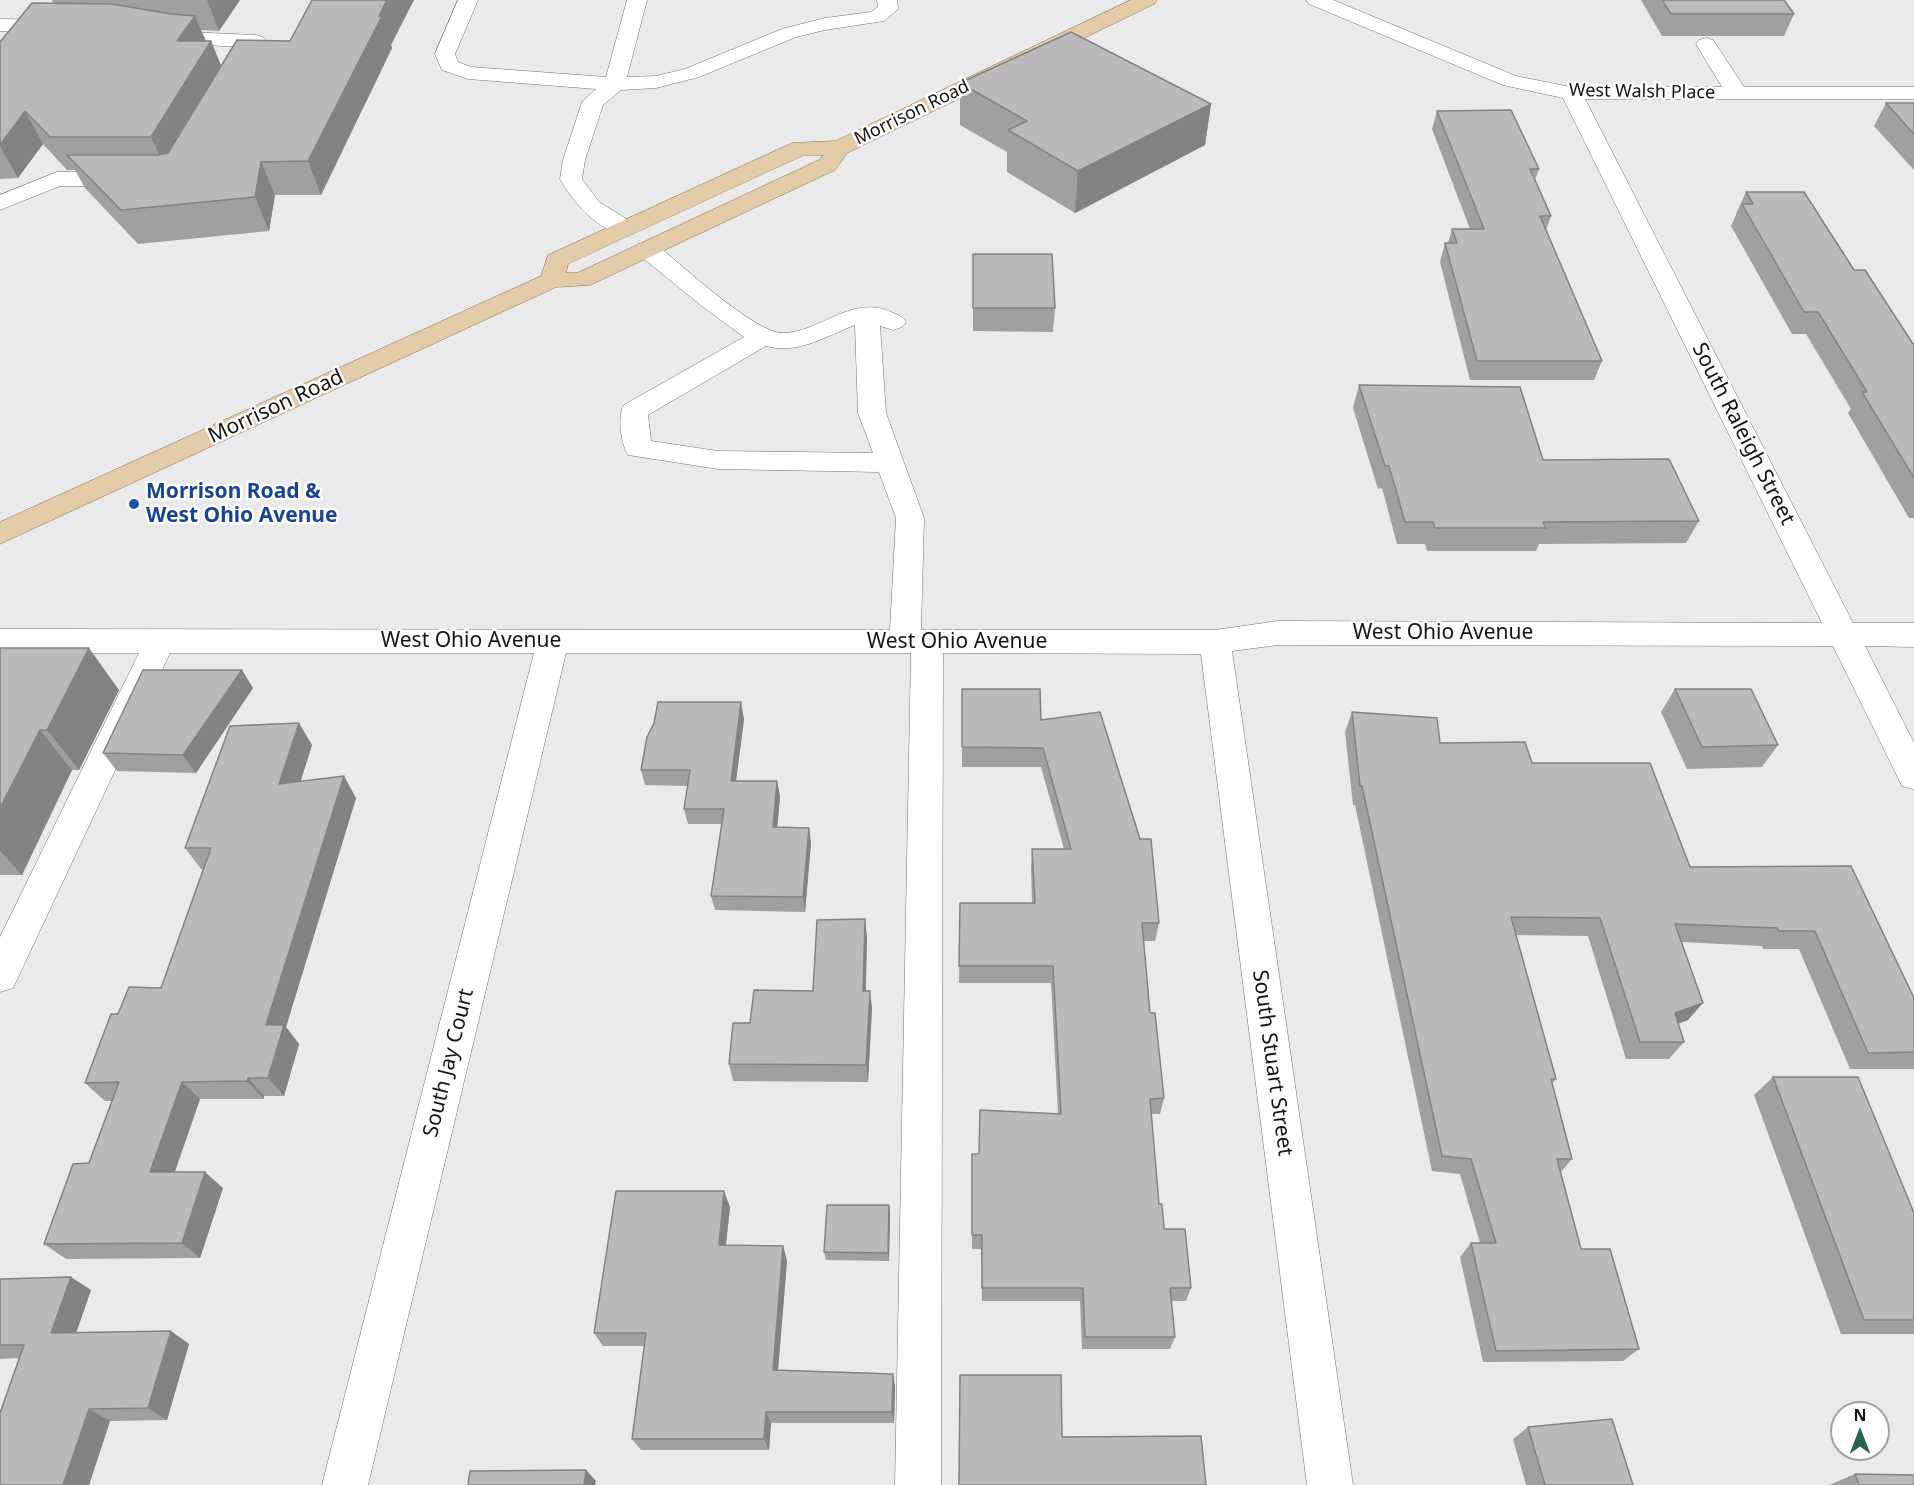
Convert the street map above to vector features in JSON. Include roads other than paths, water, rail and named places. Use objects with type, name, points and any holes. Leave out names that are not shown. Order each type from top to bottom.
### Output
[{"type":"main road","name":"Morrison Road","points":[[552,280],[557,260],[625,228],[800,148],[839,147],[1147,0]]},
{"type":"main road","name":"Morrison Road","points":[[0,534],[552,280],[581,280],[827,165],[839,147]]},
{"type":"street","points":[[468,0],[445,54],[449,66],[468,73],[615,84],[656,82],[692,73],[789,33],[825,24],[877,17],[888,9],[887,0]]},
{"type":"street","points":[[625,228],[591,207],[571,179],[581,136],[593,102],[615,84],[637,0]]},
{"type":"street","name":"West Walsh Place","points":[[1316,0],[1510,81],[1571,93],[1737,93],[1911,97]]},
{"type":"street","points":[[2,16],[81,27]]},
{"type":"street","points":[[139,30],[185,38],[256,41],[233,80]]},
{"type":"street","points":[[1706,44],[1737,93]]},
{"type":"street","name":"South Raleigh Street","points":[[1571,93],[1914,776]]},
{"type":"street","points":[[0,202],[57,179],[151,179]]},
{"type":"street","points":[[647,249],[749,331],[778,341],[811,335],[857,316],[880,319],[872,412],[910,518],[916,642],[918,1485]]},
{"type":"street","points":[[764,336],[634,411],[638,448],[718,460],[891,463]]},
{"type":"street","name":"West Ohio Avenue","points":[[0,641],[1215,642],[1278,633],[1914,635]]},
{"type":"street","points":[[0,976],[160,641]]},
{"type":"street","name":"South Jay Court","points":[[345,1485],[553,641]]},
{"type":"street","name":"South Stuart Street","points":[[1215,642],[1330,1485]]},
{"type":"place","name":"Morrison Road & West Ohio Avenue","points":[[134,504]]}]
